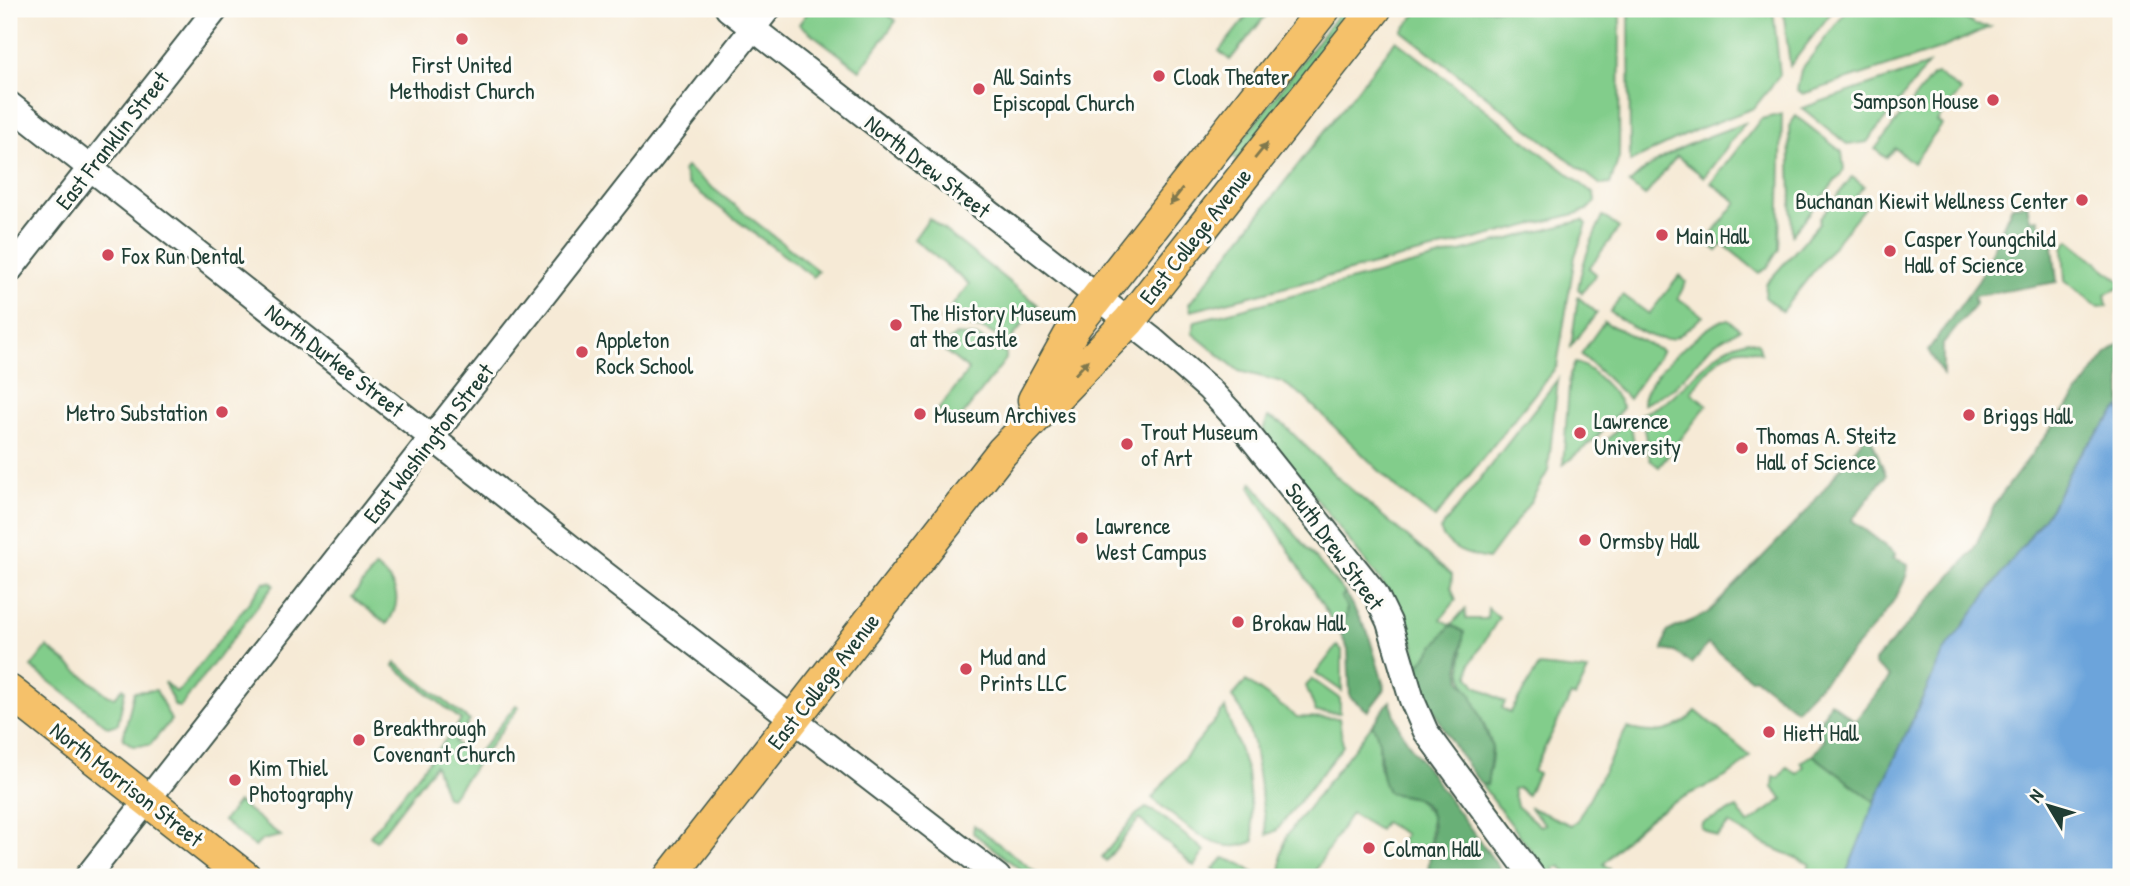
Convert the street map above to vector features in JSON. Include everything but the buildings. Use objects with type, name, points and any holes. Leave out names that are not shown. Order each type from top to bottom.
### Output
[{"type":"main road","name":"East College Avenue","points":[[1002,452],[1075,326],[1324,9]]},
{"type":"main road","name":"East College Avenue","points":[[670,877],[1002,452],[1129,321],[1375,9]]},
{"type":"main road","name":"North Morrison Street","points":[[9,691],[245,877]]},
{"type":"street","name":"East Franklin Street","points":[[9,271],[216,9]]},
{"type":"street","name":"North Drew Street","points":[[728,9],[1096,298],[1129,321]]},
{"type":"street","name":"East Washington Street","points":[[87,877],[768,9]]},
{"type":"street","name":"North Durkee Street","points":[[9,104],[793,721],[998,877]]},
{"type":"street","name":"South Drew Street","points":[[1129,321],[1209,389],[1234,416],[1368,582],[1389,622],[1412,700],[1426,732],[1533,877]]},
{"type":"green space","points":[[810,9],[881,9],[896,21],[860,70],[799,24]]},
{"type":"green space","points":[[1249,9],[1271,9],[1230,60],[1219,51],[1251,11]]},
{"type":"green space","points":[[1342,9],[1354,15],[1237,160],[1231,155]]},
{"type":"green space","points":[[1420,9],[1620,9],[1619,157],[1610,184],[1601,185],[1402,31]]},
{"type":"green space","points":[[1629,9],[1773,9],[1780,75],[1754,108],[1696,130],[1630,162]]},
{"type":"green space","points":[[1783,9],[1834,9],[1790,66]]},
{"type":"green space","points":[[1848,9],[1949,9],[1975,25],[1990,27],[1940,49],[1803,94],[1797,90],[1801,70]]},
{"type":"green space","points":[[1396,40],[1593,193],[1596,202],[1587,210],[1575,214],[1191,311],[1189,304]]},
{"type":"green space","points":[[1928,65],[1867,142],[1848,145],[1802,108]]},
{"type":"green space","points":[[1937,74],[1961,91],[1937,121],[1942,125],[1913,163],[1895,148],[1886,158],[1875,149],[1932,76]]},
{"type":"green space","points":[[1782,114],[1779,249],[1767,268],[1759,273],[1723,244],[1717,251],[1706,242],[1737,202],[1711,183],[1761,119]]},
{"type":"green space","points":[[1796,116],[1842,152],[1844,170],[1792,235],[1789,126]]},
{"type":"green space","points":[[1745,123],[1704,177],[1677,156],[1645,196],[1629,184],[1668,155]]},
{"type":"green space","points":[[686,167],[818,271],[813,277],[688,184],[683,171]]},
{"type":"green space","points":[[1852,177],[1864,186],[1856,196],[1867,204],[1782,311],[1765,297],[1766,284],[1819,224],[1820,218]]},
{"type":"green space","points":[[2027,204],[2030,220],[2038,219],[2040,227],[2058,240],[2053,246],[2057,282],[1974,296],[1975,305],[1943,344],[1943,375],[1928,350],[1979,280],[2012,206]]},
{"type":"green space","points":[[1603,216],[1619,228],[1589,268],[1596,274],[1582,293],[1578,289],[1582,270]]},
{"type":"green space","points":[[929,218],[1038,305],[1008,343],[986,330],[941,320],[969,284],[914,239]]},
{"type":"green space","points":[[1583,220],[1587,224],[1575,256],[1557,366],[1435,518],[1399,490],[1303,396],[1282,382],[1239,371],[1192,333],[1195,321]]},
{"type":"green space","points":[[2069,240],[2121,282],[2121,287],[2105,294],[2107,306],[2098,307],[2065,281],[2063,248]]},
{"type":"green space","points":[[1680,275],[1686,282],[1678,298],[1703,316],[1676,337],[1660,339],[1651,336],[1610,312],[1623,295],[1649,314]]},
{"type":"green space","points":[[1578,297],[1597,313],[1571,346]]},
{"type":"green space","points":[[1722,320],[1728,320],[1740,329],[1712,345],[1674,388],[1643,405],[1651,382],[1661,370],[1700,334]]},
{"type":"green space","points":[[1604,322],[1662,351],[1629,399],[1581,354]]},
{"type":"green space","points":[[956,335],[979,337],[1006,354],[1006,359],[956,424],[938,410],[969,370],[941,348]]},
{"type":"green space","points":[[1748,340],[1758,343],[1761,353],[1739,349],[1720,358],[1712,366],[1691,392],[1707,405],[1659,467],[1650,460],[1641,414],[1672,396],[1718,354]]},
{"type":"green space","points":[[2121,342],[2121,406],[2076,459],[2051,508],[1943,653],[1875,802],[1813,755],[1825,739],[1816,731],[1830,702],[1855,721],[1890,677],[1875,665],[1875,661],[1972,553],[1996,502],[2107,354]]},
{"type":"green space","points":[[1575,363],[1588,369],[1602,381],[1623,408],[1595,439],[1563,465],[1570,374]]},
{"type":"green space","points":[[1558,379],[1548,471],[1529,504],[1488,559],[1467,554],[1454,547],[1440,530]]},
{"type":"green space","points":[[1268,417],[1283,424],[1339,479],[1452,575],[1451,587],[1456,600],[1441,619],[1451,625],[1465,609],[1466,619],[1487,619],[1488,608],[1499,618],[1470,664],[1469,676],[1476,686],[1505,702],[1502,708],[1510,713],[1539,666],[1588,671],[1575,697],[1571,695],[1533,771],[1538,774],[1527,795],[1519,788],[1513,789],[1517,806],[1540,826],[1545,824],[1529,807],[1571,825],[1577,821],[1627,728],[1646,732],[1664,731],[1681,724],[1696,711],[1750,756],[1735,771],[1670,804],[1639,826],[1604,864],[1610,869],[1603,877],[1570,877],[1560,866],[1553,868],[1560,877],[1551,877],[1481,784],[1487,785],[1492,747],[1466,688],[1461,665],[1463,652],[1451,626],[1417,668],[1413,642],[1396,601],[1263,430]]},
{"type":"green space","points":[[1626,421],[1631,425],[1635,449],[1629,451],[1606,448],[1605,442]]},
{"type":"green space","points":[[1866,435],[1871,438],[1886,475],[1852,520],[1896,554],[1893,558],[1908,564],[1905,580],[1895,599],[1844,661],[1796,710],[1754,677],[1751,679],[1708,644],[1692,664],[1675,652],[1663,650],[1667,632],[1710,611],[1806,512]]},
{"type":"green space","points":[[1252,483],[1345,593],[1342,597],[1347,608],[1342,637],[1250,487]]},
{"type":"green space","points":[[376,567],[389,580],[396,593],[395,608],[387,624],[352,597]]},
{"type":"green space","points":[[271,582],[274,585],[180,707],[175,706],[164,682],[176,692],[180,690],[264,583]]},
{"type":"green space","points":[[1345,593],[1368,633],[1385,689],[1368,711],[1350,697],[1348,649],[1342,637],[1347,608],[1341,597]]},
{"type":"green space","points":[[1451,625],[1464,632],[1459,667],[1461,681],[1472,695],[1492,748],[1487,785],[1481,784],[1444,729],[1417,668]]},
{"type":"green space","points":[[1337,646],[1342,650],[1342,691],[1316,673]]},
{"type":"green space","points":[[47,647],[109,696],[115,697],[123,688],[125,690],[118,724],[108,727],[31,667]]},
{"type":"green space","points":[[396,663],[470,721],[454,742],[474,758],[516,705],[519,707],[451,798],[446,797],[435,765],[376,841],[370,836],[461,720],[394,666]]},
{"type":"green space","points":[[1312,679],[1340,699],[1340,713],[1316,712],[1306,686]]},
{"type":"green space","points":[[1246,681],[1297,717],[1339,718],[1343,746],[1277,830],[1267,835],[1254,746],[1242,711],[1232,697]]},
{"type":"green space","points":[[156,690],[171,720],[150,745],[133,746],[123,739],[134,692]]},
{"type":"green space","points":[[1390,701],[1400,729],[1413,750],[1506,877],[1428,877],[1433,835],[1430,814],[1425,805],[1417,799],[1389,793],[1382,776],[1379,741],[1372,725]]},
{"type":"green space","points":[[1225,708],[1247,772],[1254,841],[1240,846],[1226,846],[1199,835],[1152,798]]},
{"type":"green space","points":[[1372,725],[1379,735],[1379,766],[1389,793],[1416,798],[1431,815],[1430,852],[1417,853],[1400,843],[1405,834],[1384,822],[1379,830],[1351,813],[1311,877],[1281,877],[1281,855],[1287,835]]},
{"type":"green space","points":[[1813,755],[1875,802],[1845,877],[1805,877],[1810,864],[1760,842],[1729,824],[1717,837],[1701,828],[1702,823],[1737,808],[1748,824],[1783,799],[1773,788],[1774,776],[1779,778],[1787,767],[1797,774],[1804,766],[1800,762]]},
{"type":"green space","points":[[238,802],[281,836],[262,840],[255,847],[223,821]]},
{"type":"green space","points":[[1146,808],[1157,813],[1205,851],[1194,866],[1139,819],[1106,861],[1102,857],[1136,815]]},
{"type":"green space","points":[[974,825],[1042,877],[1030,877],[973,833]]},
{"type":"green space","points":[[1224,858],[1243,865],[1259,877],[1224,877],[1213,869]]},
{"type":"water","points":[[2121,406],[2121,877],[1845,877],[1875,802],[1943,653],[2051,508],[2076,459]]},
{"type":"place","name":"First United Methodist Church","points":[[462,39]]},
{"type":"place","name":"Cloak Theater","points":[[1159,76]]},
{"type":"place","name":"All Saints Episcopal Church","points":[[979,89]]},
{"type":"place","name":"Sampson House","points":[[1993,100]]},
{"type":"place","name":"Buchanan Kiewit Wellness Center","points":[[2082,200]]},
{"type":"place","name":"Main Hall","points":[[1662,235]]},
{"type":"place","name":"Casper Youngchild Hall of Science","points":[[1890,251]]},
{"type":"place","name":"Fox Run Dental","points":[[108,255]]},
{"type":"place","name":"The History Museum at the Castle","points":[[896,325]]},
{"type":"place","name":"Appleton Rock School","points":[[582,352]]},
{"type":"place","name":"Metro Substation","points":[[222,412]]},
{"type":"place","name":"Museum Archives","points":[[920,414]]},
{"type":"place","name":"Briggs Hall","points":[[1969,415]]},
{"type":"place","name":"Lawrence University","points":[[1580,433]]},
{"type":"place","name":"Trout Museum of Art","points":[[1127,444]]},
{"type":"place","name":"Thomas A. Steitz Hall of Science","points":[[1742,448]]},
{"type":"place","name":"Lawrence West Campus","points":[[1082,538]]},
{"type":"place","name":"Ormsby Hall","points":[[1585,540]]},
{"type":"place","name":"Brokaw Hall","points":[[1238,622]]},
{"type":"place","name":"Mud and Prints LLC","points":[[966,669]]},
{"type":"place","name":"Hiett Hall","points":[[1769,732]]},
{"type":"place","name":"Breakthrough Covenant Church","points":[[359,740]]},
{"type":"place","name":"Kim Thiel Photography","points":[[235,780]]},
{"type":"place","name":"Colman Hall","points":[[1369,848]]}]
